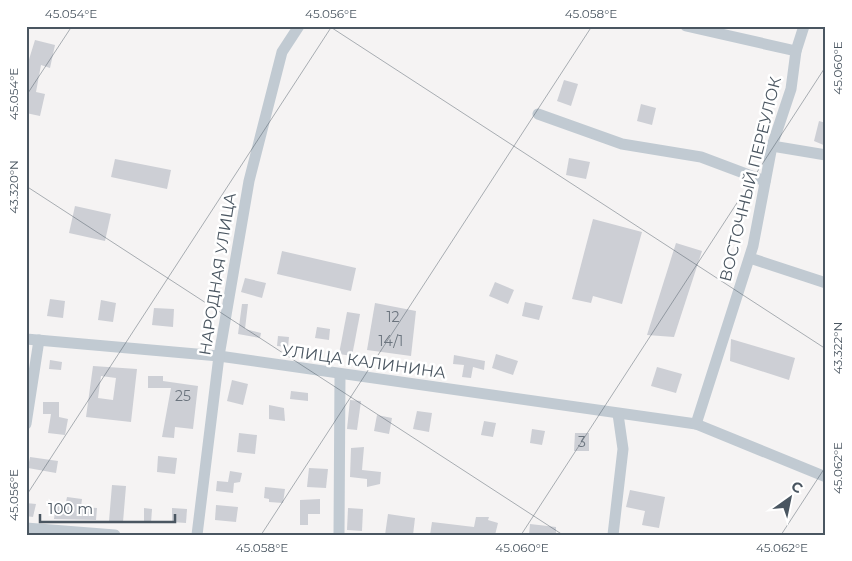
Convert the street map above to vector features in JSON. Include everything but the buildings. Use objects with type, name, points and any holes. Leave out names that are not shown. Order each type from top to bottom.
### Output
[{"type":"street","name":"НАРОДНАЯ УЛИЦА","points":[[198,535],[219,356],[248,182],[282,52],[298,26]]},
{"type":"street","points":[[686,26],[796,51]]},
{"type":"street","name":"ВОСТОЧНЫЙ ПЕРЕУЛОК","points":[[696,424],[750,258],[772,146],[791,89],[796,51],[804,26]]},
{"type":"street","points":[[538,114],[622,144],[702,157],[765,181]]},
{"type":"street","points":[[772,146],[826,155]]},
{"type":"street","points":[[750,258],[826,283]]},
{"type":"street","name":"УЛИЦА КАЛИНИНА","points":[[26,339],[219,356],[696,424],[826,477]]},
{"type":"street","points":[[26,424],[39,340]]},
{"type":"street","points":[[338,535],[340,374]]},
{"type":"street","points":[[613,535],[623,448],[618,414]]},
{"type":"street","points":[[26,528],[115,535]]}]
